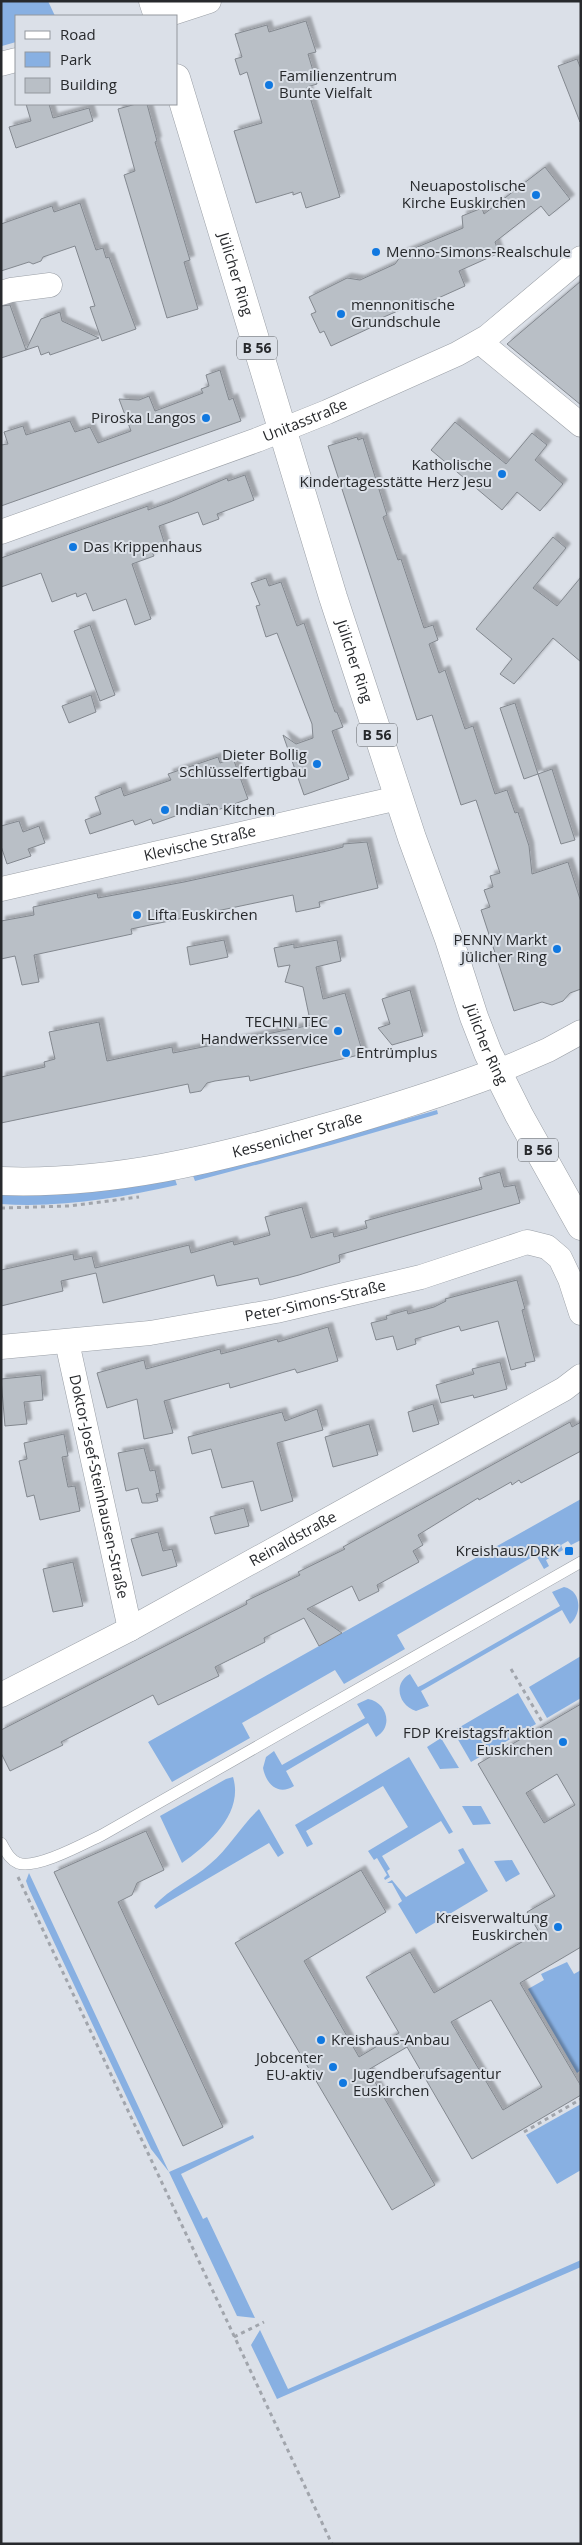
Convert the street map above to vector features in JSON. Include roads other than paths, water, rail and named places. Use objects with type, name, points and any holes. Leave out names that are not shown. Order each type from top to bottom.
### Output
[{"type":"main road","points":[[153,1],[158,15]]},
{"type":"main road","name":"Jülicher Ring","points":[[178,85],[333,598],[398,798],[479,1030],[497,1072],[581,1226]]},
{"type":"main road","name":"Kessenicher Straße","points":[[1,1181],[99,1178],[202,1160],[292,1138],[433,1096],[497,1072]]},
{"type":"street","points":[[166,15],[209,1]]},
{"type":"street","points":[[1,64],[15,60]]},
{"type":"street","name":"Unitasstraße","points":[[1,532],[282,430],[388,385],[480,342],[581,258]]},
{"type":"street","points":[[1,293],[50,285]]},
{"type":"street","points":[[480,342],[581,425]]},
{"type":"street","name":"Klevische Straße","points":[[1,888],[398,798]]},
{"type":"street","name":"Kessenicher Straße","points":[[497,1072],[548,1050],[581,1032]]},
{"type":"street","name":"Peter-Simons-Straße","points":[[1,1347],[166,1331],[341,1297],[421,1277],[527,1242],[547,1247],[560,1258],[581,1313]]},
{"type":"street","name":"Doktor-Josef-Steinhausen-Straße","points":[[67,1342],[130,1630]]},
{"type":"street","name":"Reinaldstraße","points":[[1,1695],[130,1630],[564,1389],[581,1376]]},
{"type":"lane","points":[[1,1843],[8,1856],[19,1863],[27,1864],[46,1860],[102,1835],[581,1562]]},
{"type":"place","name":"Familienzentrum Bunte Vielfalt","points":[[269,85]]},
{"type":"place","name":"Neuapostolische Kirche Euskirchen","points":[[536,195]]},
{"type":"place","name":"Menno-Simons-Realschule","points":[[376,252]]},
{"type":"place","name":"mennonitische Grundschule","points":[[341,314]]},
{"type":"place","name":"Piroska Langos","points":[[206,418]]},
{"type":"place","name":"Katholische Kindertagesstätte Herz Jesu","points":[[502,474]]},
{"type":"place","name":"Das Krippenhaus","points":[[73,547]]},
{"type":"place","name":"Dieter Bollig Schlüsselfertigbau","points":[[317,764]]},
{"type":"place","name":"Indian Kitchen","points":[[165,810]]},
{"type":"place","name":"Lifta Euskirchen","points":[[137,915]]},
{"type":"place","name":"PENNY Markt Jülicher Ring","points":[[557,949]]},
{"type":"place","name":"TECHNI TEC Handwerksservice","points":[[338,1031]]},
{"type":"place","name":"Entrümplus","points":[[346,1053]]},
{"type":"place","name":"Kreishaus/DRK","points":[[569,1551]]},
{"type":"place","name":"FDP Kreistagsfraktion Euskirchen","points":[[563,1742]]},
{"type":"place","name":"Kreisverwaltung Euskirchen","points":[[558,1927]]},
{"type":"place","name":"Kreishaus-Anbau","points":[[321,2040]]},
{"type":"place","name":"Jobcenter EU-aktiv","points":[[333,2067]]},
{"type":"place","name":"Jugendberufsagentur Euskirchen","points":[[343,2083]]}]
